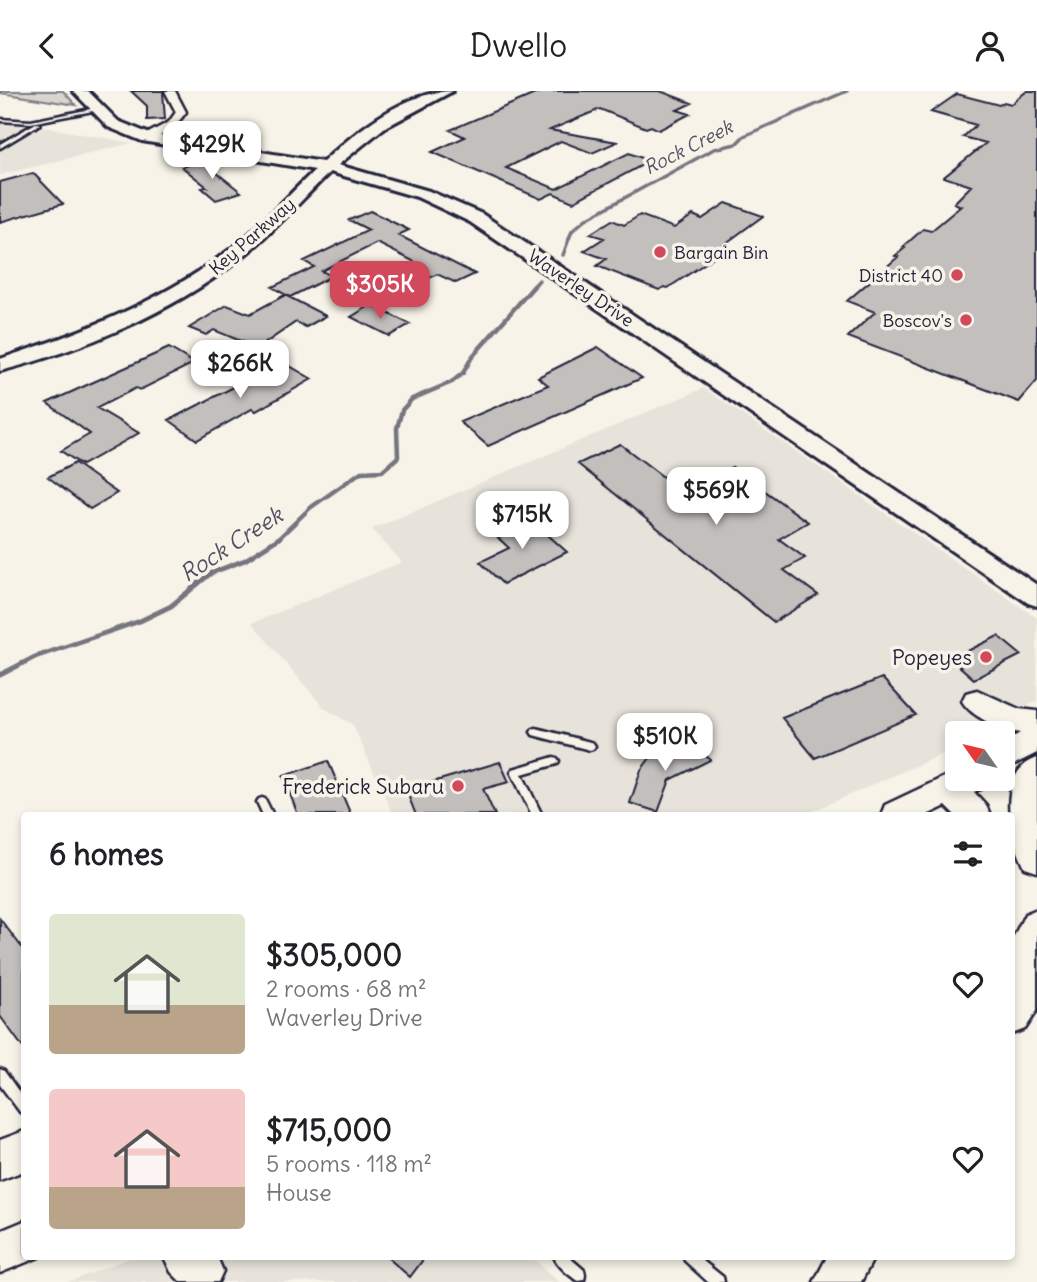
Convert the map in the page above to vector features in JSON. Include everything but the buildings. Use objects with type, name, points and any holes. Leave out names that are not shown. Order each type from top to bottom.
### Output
[{"type":"main road","points":[[992,721],[977,701],[1014,720],[1037,723]]},
{"type":"main road","points":[[1015,751],[1037,738]]},
{"type":"main road","points":[[1029,845],[1024,810],[1031,776],[1037,771]]},
{"type":"main road","points":[[903,812],[947,791]]},
{"type":"main road","points":[[964,791],[973,812]]},
{"type":"main road","points":[[1015,971],[1037,925]]},
{"type":"main road","points":[[1015,1012],[1037,979]]},
{"type":"main road","points":[[0,1160],[21,1152]]},
{"type":"main road","points":[[0,1252],[21,1243]]},
{"type":"main road","points":[[836,1282],[850,1260]]},
{"type":"street","name":"Waverley Drive","points":[[80,91],[113,124],[147,138],[328,167],[404,187],[476,218],[1037,597]]},
{"type":"street","points":[[147,138],[179,119],[181,112],[170,91]]},
{"type":"street","name":"Key Parkway","points":[[0,365],[72,342],[125,320],[192,284],[253,239],[369,132],[446,91]]},
{"type":"lane","points":[[2,120],[46,120],[96,109]]},
{"type":"lane","points":[[2,120],[14,129],[15,136]]},
{"type":"lane","points":[[0,146],[46,120]]},
{"type":"lane","points":[[536,732],[590,746]]},
{"type":"lane","points":[[536,812],[516,772],[554,761]]},
{"type":"lane","points":[[262,802],[267,812]]},
{"type":"lane","points":[[1015,1014],[1037,996]]},
{"type":"lane","points":[[0,1075],[21,1104]]},
{"type":"lane","points":[[563,1260],[579,1275]]},
{"type":"lane","points":[[692,1260],[718,1282]]},
{"type":"shaded area","points":[[63,91],[76,105],[0,93]]},
{"type":"shaded area","points":[[0,119],[132,143],[0,175]]},
{"type":"shaded area","points":[[704,388],[1037,618],[1037,701],[1001,721],[945,721],[945,753],[811,812],[392,812],[353,725],[324,708],[252,623],[402,562],[372,529]]},
{"type":"shaded area","points":[[124,1260],[534,1260],[559,1282],[68,1282]]},
{"type":"waterway","name":"Rock Creek","points":[[563,255],[572,231],[586,219],[714,149],[736,144],[744,136],[847,91]]},
{"type":"waterway","name":"Rock Creek","points":[[532,288],[539,280]]},
{"type":"waterway","name":"Rock Creek","points":[[277,540],[310,508],[361,472],[382,471],[398,457],[397,428],[402,410],[412,399],[452,382],[463,373],[472,357],[534,286]]},
{"type":"waterway","name":"Rock Creek","points":[[0,675],[35,657],[140,621],[171,606],[211,573],[245,560],[279,538]]},
{"type":"place","name":"Bargain Bin","points":[[660,252]]},
{"type":"place","name":"District 40","points":[[957,275]]},
{"type":"place","name":"Boscov's","points":[[966,320]]},
{"type":"place","name":"Popeyes","points":[[986,657]]},
{"type":"place","name":"Frederick Subaru","points":[[458,786]]}]
